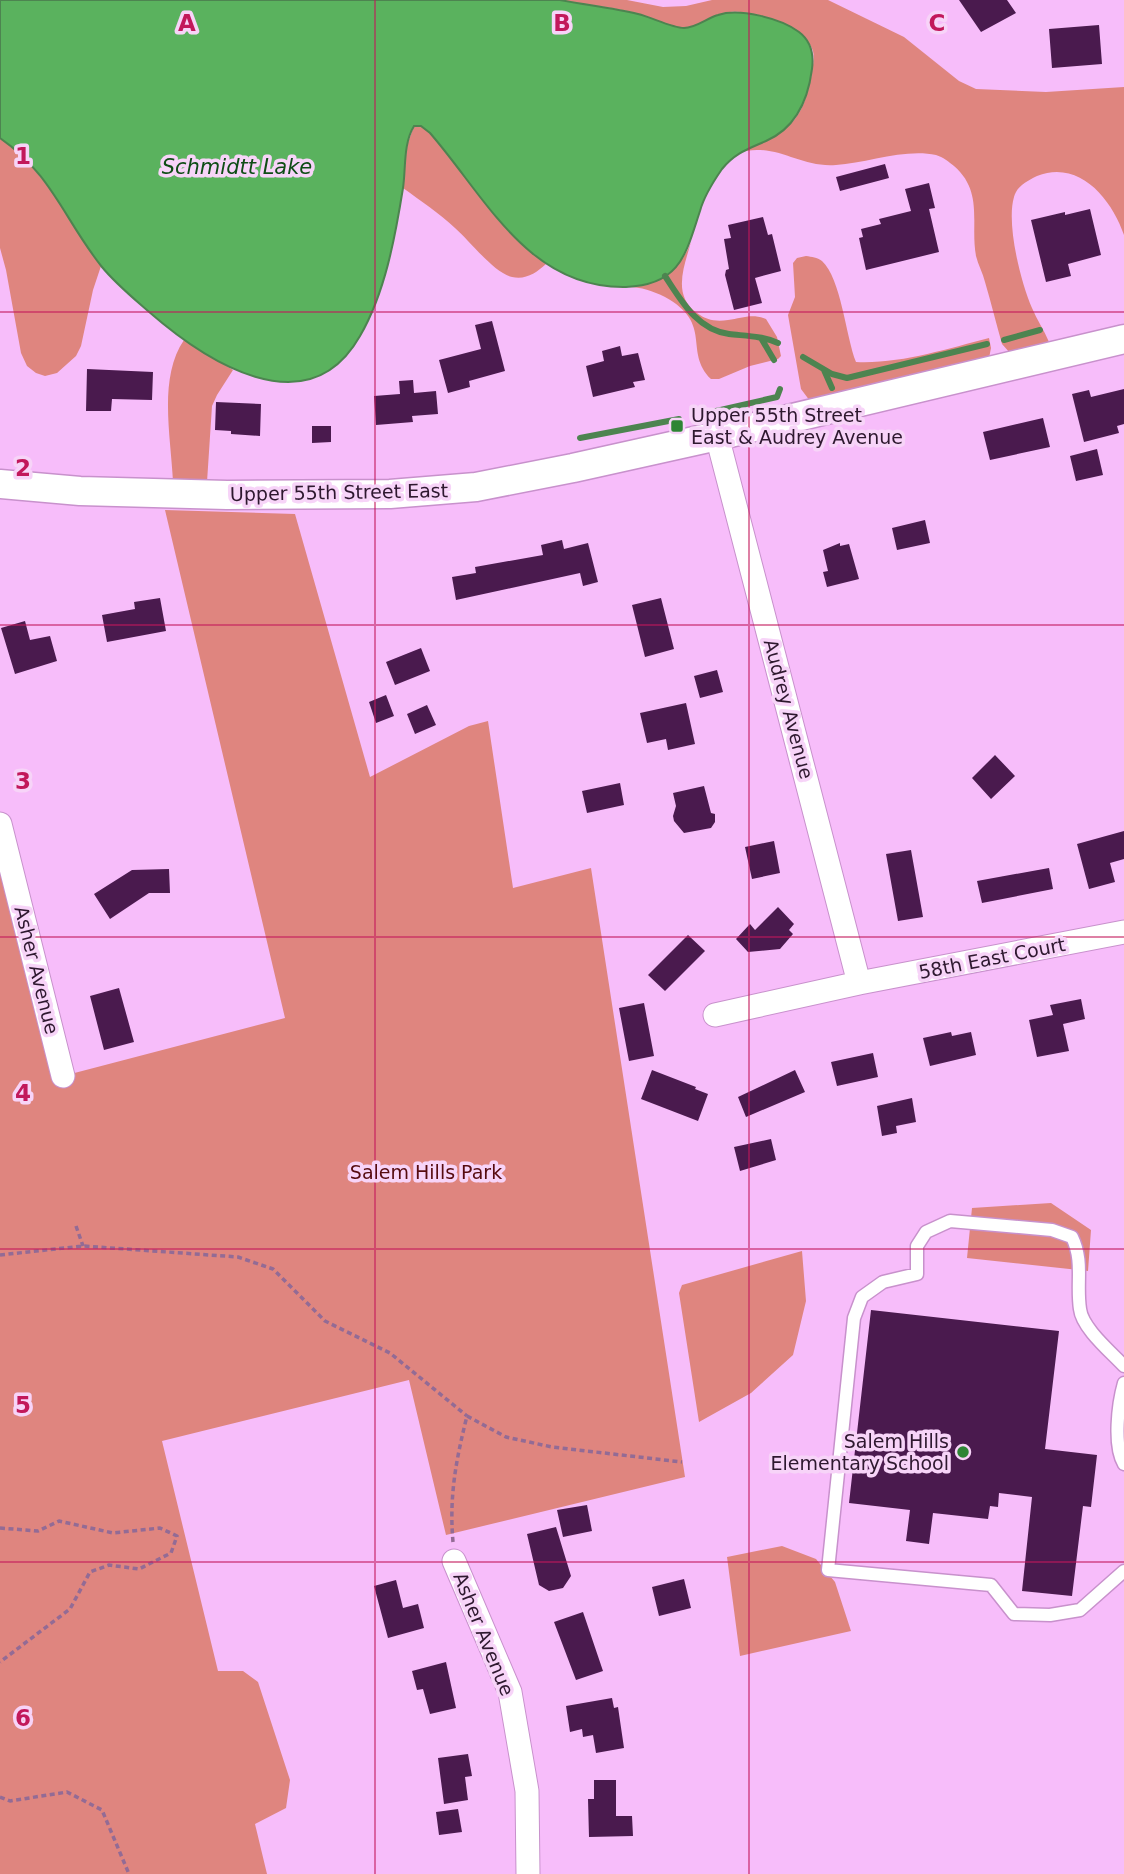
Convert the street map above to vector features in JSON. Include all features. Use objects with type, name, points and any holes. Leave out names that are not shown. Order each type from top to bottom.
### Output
[{"type":"street","name":"Upper 55th Street East","points":[[0,484],[80,491],[172,494],[360,495],[426,492],[531,477],[1124,340]]},
{"type":"street","name":"Audrey Avenue","points":[[717,436],[859,983]]},
{"type":"street","name":"Asher Avenue","points":[[0,824],[63,1076]]},
{"type":"street","name":"58th East Court","points":[[715,1015],[859,983],[1124,932]]},
{"type":"street","name":"Asher Avenue","points":[[454,1561],[510,1692],[527,1791],[528,1874]]},
{"type":"lane","points":[[1124,1366],[1094,1335],[1080,1312],[1079,1251],[1072,1237],[1052,1230],[950,1221],[926,1232],[917,1245],[917,1274],[883,1282],[862,1297],[854,1318],[828,1570],[991,1585],[1014,1614],[1050,1615],[1080,1610],[1124,1571]]},
{"type":"lane","points":[[1124,1383],[1120,1398],[1118,1447],[1124,1464]]},
{"type":"path","points":[[76,1226],[83,1246]]},
{"type":"path","points":[[0,1255],[83,1246],[238,1257],[273,1269],[324,1321],[390,1353],[467,1416],[506,1437],[552,1447],[682,1462]]},
{"type":"path","points":[[454,1561],[451,1523],[454,1469],[467,1416]]},
{"type":"path","points":[[0,1528],[38,1531],[59,1521],[113,1534],[160,1528],[177,1536],[171,1553],[139,1569],[109,1564],[90,1572],[70,1609],[0,1662]]},
{"type":"path","points":[[0,1797],[10,1801],[67,1792],[102,1810],[129,1874]]},
{"type":"green space","points":[[560,0],[627,0],[663,7],[686,6],[712,0],[828,0],[904,37],[959,81],[976,89],[1046,92],[1124,87],[1124,235],[1103,196],[1080,178],[1053,172],[1037,176],[1020,187],[1015,193],[1012,208],[1013,237],[1028,297],[1049,342],[1010,353],[1002,344],[976,256],[973,197],[963,176],[948,161],[936,155],[912,153],[848,164],[822,165],[764,150],[737,153],[786,128],[801,110],[814,57],[808,42],[800,34],[778,21],[740,12],[730,12],[692,27],[680,28],[629,12]]},
{"type":"green space","points":[[419,125],[438,141],[507,229],[546,264],[526,277],[517,278],[505,274],[449,223],[403,188],[407,145],[414,126]]},
{"type":"green space","points":[[0,138],[44,181],[101,266],[81,346],[76,356],[57,373],[45,376],[27,366],[21,353],[0,248]]},
{"type":"green space","points":[[691,242],[682,280],[682,289],[689,306],[711,320],[724,321],[752,316],[766,319],[777,337],[781,356],[778,359],[750,366],[719,379],[711,379],[699,358],[694,327],[680,307],[656,293],[628,287],[666,274],[681,261]]},
{"type":"green space","points":[[806,256],[822,261],[829,269],[856,362],[907,358],[989,338],[989,358],[810,401],[801,389],[788,315],[795,297],[793,263],[797,258]]},
{"type":"green space","points":[[184,340],[233,370],[212,406],[207,482],[173,482],[169,390],[176,355]]},
{"type":"green space","name":"Salem Hills Park","points":[[165,510],[295,514],[370,777],[469,726],[488,721],[513,888],[591,868],[685,1477],[446,1535],[409,1380],[162,1441],[218,1671],[243,1671],[258,1682],[290,1780],[286,1808],[255,1824],[267,1874],[0,1874],[0,824],[63,1076],[285,1018]]},
{"type":"green space","points":[[1051,1203],[1091,1230],[1088,1271],[967,1258],[972,1208]]},
{"type":"green space","points":[[802,1251],[806,1301],[793,1355],[751,1393],[699,1422],[679,1293],[682,1285]]},
{"type":"green space","points":[[782,1546],[816,1559],[835,1582],[851,1631],[740,1656],[727,1557]]},
{"type":"water","name":"Schmidtt Lake","points":[[0,0],[560,0],[638,14],[684,28],[718,15],[737,13],[782,22],[799,32],[809,44],[813,63],[804,102],[793,121],[776,135],[742,152],[727,164],[706,195],[685,253],[678,264],[659,280],[644,285],[626,287],[592,284],[562,273],[535,256],[490,210],[430,133],[421,126],[414,126],[406,148],[403,188],[392,245],[369,319],[360,336],[338,364],[312,378],[284,382],[255,377],[226,365],[197,349],[148,311],[107,273],[33,167],[0,138]]},
{"type":"building","points":[[959,0],[1007,0],[1016,13],[981,32]]},
{"type":"building","points":[[1099,25],[1102,64],[1052,68],[1049,29]]},
{"type":"building","points":[[885,164],[889,178],[840,191],[836,177]]},
{"type":"building","points":[[929,183],[935,208],[929,209],[939,252],[866,270],[859,238],[863,237],[861,229],[881,224],[879,219],[911,211],[905,189]]},
{"type":"building","points":[[1090,209],[1101,255],[1068,264],[1071,276],[1046,282],[1031,220]]},
{"type":"building","points":[[763,217],[768,235],[772,234],[781,271],[755,278],[762,303],[734,310],[725,275],[729,269],[724,239],[731,238],[728,225]]},
{"type":"building","points":[[492,321],[505,371],[469,381],[470,387],[448,393],[439,360],[481,349],[475,325]]},
{"type":"building","points":[[620,346],[622,356],[638,353],[645,380],[633,382],[635,387],[593,397],[586,366],[604,361],[602,351]]},
{"type":"building","points":[[87,369],[153,372],[152,400],[112,399],[111,411],[86,411]]},
{"type":"building","points":[[413,380],[414,393],[436,391],[438,414],[412,416],[413,422],[376,425],[374,396],[400,394],[399,381]]},
{"type":"building","points":[[1124,389],[1124,424],[1117,426],[1119,433],[1084,442],[1072,394],[1089,390],[1091,397]]},
{"type":"building","points":[[216,402],[261,404],[260,436],[215,430]]},
{"type":"building","points":[[1043,418],[1050,447],[990,460],[983,432]]},
{"type":"building","points":[[312,426],[331,426],[331,442],[312,443]]},
{"type":"building","points":[[1097,449],[1103,475],[1076,481],[1070,456]]},
{"type":"building","points":[[925,520],[930,543],[897,550],[892,528]]},
{"type":"building","points":[[562,540],[564,549],[588,543],[598,582],[583,586],[580,573],[456,600],[452,577],[476,573],[475,567],[543,555],[541,545]]},
{"type":"building","points":[[840,543],[840,546],[849,544],[859,579],[827,587],[823,572],[828,571],[823,550]]},
{"type":"building","points":[[160,598],[166,631],[107,642],[102,615],[135,609],[134,602]]},
{"type":"building","points":[[661,598],[674,649],[645,657],[632,605]]},
{"type":"building","points":[[25,621],[30,640],[50,636],[57,661],[15,674],[1,628]]},
{"type":"building","points":[[421,648],[430,671],[395,685],[386,662]]},
{"type":"building","points":[[717,670],[723,692],[700,698],[694,676]]},
{"type":"building","points":[[386,695],[394,716],[376,723],[369,702]]},
{"type":"building","points":[[686,703],[695,744],[668,750],[666,739],[647,743],[640,713]]},
{"type":"building","points":[[427,705],[436,725],[415,734],[407,714]]},
{"type":"building","points":[[995,755],[1015,776],[991,799],[972,778]]},
{"type":"building","points":[[620,783],[624,805],[587,813],[582,791]]},
{"type":"building","points":[[704,786],[711,813],[715,814],[715,822],[711,828],[684,833],[674,821],[676,806],[673,793]]},
{"type":"building","points":[[1124,831],[1124,859],[1110,863],[1115,882],[1089,889],[1077,844]]},
{"type":"building","points":[[774,841],[780,873],[752,879],[745,847]]},
{"type":"building","points":[[911,850],[923,917],[898,921],[886,854]]},
{"type":"building","points":[[1049,868],[1053,889],[982,903],[977,881]]},
{"type":"building","points":[[169,869],[170,893],[149,893],[110,919],[94,894],[132,870]]},
{"type":"building","points":[[778,907],[794,924],[789,930],[793,934],[780,949],[748,952],[736,939],[750,924],[755,930]]},
{"type":"building","points":[[688,935],[705,951],[665,991],[648,975]]},
{"type":"building","points":[[119,988],[134,1042],[104,1050],[90,996]]},
{"type":"building","points":[[1081,999],[1085,1019],[1063,1024],[1069,1051],[1037,1057],[1029,1020],[1053,1015],[1050,1005]]},
{"type":"building","points":[[644,1003],[654,1056],[629,1061],[619,1008]]},
{"type":"building","points":[[951,1032],[952,1036],[971,1032],[976,1055],[930,1066],[923,1038]]},
{"type":"building","points":[[873,1053],[878,1077],[837,1086],[831,1062]]},
{"type":"building","points":[[652,1070],[708,1094],[698,1121],[641,1099]]},
{"type":"building","points":[[795,1070],[805,1092],[746,1117],[738,1097]]},
{"type":"building","points":[[912,1098],[916,1122],[896,1126],[897,1133],[882,1136],[877,1106]]},
{"type":"building","points":[[771,1139],[776,1160],[740,1171],[734,1147]]},
{"type":"building","name":"Salem Hills Elementary School","points":[[871,1310],[1059,1331],[1045,1449],[1097,1455],[1091,1507],[1083,1506],[1072,1596],[1022,1591],[1032,1497],[999,1493],[998,1507],[990,1506],[988,1519],[933,1513],[929,1544],[906,1541],[910,1510],[849,1503]]},
{"type":"building","points":[[587,1505],[592,1531],[563,1537],[557,1510]]},
{"type":"building","points":[[556,1527],[571,1576],[563,1588],[549,1591],[539,1585],[527,1534]]},
{"type":"building","points":[[684,1579],[691,1608],[659,1616],[652,1587]]},
{"type":"building","points":[[396,1580],[403,1608],[418,1604],[424,1628],[388,1638],[374,1586]]},
{"type":"building","points":[[583,1612],[603,1671],[576,1680],[554,1622]]},
{"type":"building","points":[[446,1662],[456,1708],[430,1714],[423,1689],[417,1690],[412,1671]]},
{"type":"building","points":[[612,1698],[614,1708],[618,1707],[624,1748],[596,1753],[593,1735],[583,1737],[582,1729],[570,1732],[566,1706]]},
{"type":"building","points":[[468,1754],[472,1776],[465,1777],[468,1800],[444,1804],[438,1758]]},
{"type":"building","points":[[594,1780],[616,1780],[616,1816],[632,1816],[633,1836],[589,1837],[588,1799],[594,1799]]},
{"type":"building","points":[[458,1809],[462,1832],[439,1835],[436,1812]]},
{"type":"waterway","points":[[665,276],[691,312],[708,327],[729,334],[778,343]]},
{"type":"waterway","points":[[1004,340],[1040,330]]},
{"type":"waterway","points":[[761,338],[774,360]]},
{"type":"waterway","points":[[803,357],[832,374],[847,378],[987,344]]},
{"type":"waterway","points":[[824,370],[832,388]]},
{"type":"waterway","points":[[703,414],[777,397],[780,389]]},
{"type":"waterway","points":[[580,438],[679,419]]},
{"type":"place","name":"Upper 55th Street East & Audrey Avenue","points":[[677,426]]},
{"type":"place","name":"Salem Hills Elementary School","points":[[963,1452]]}]
